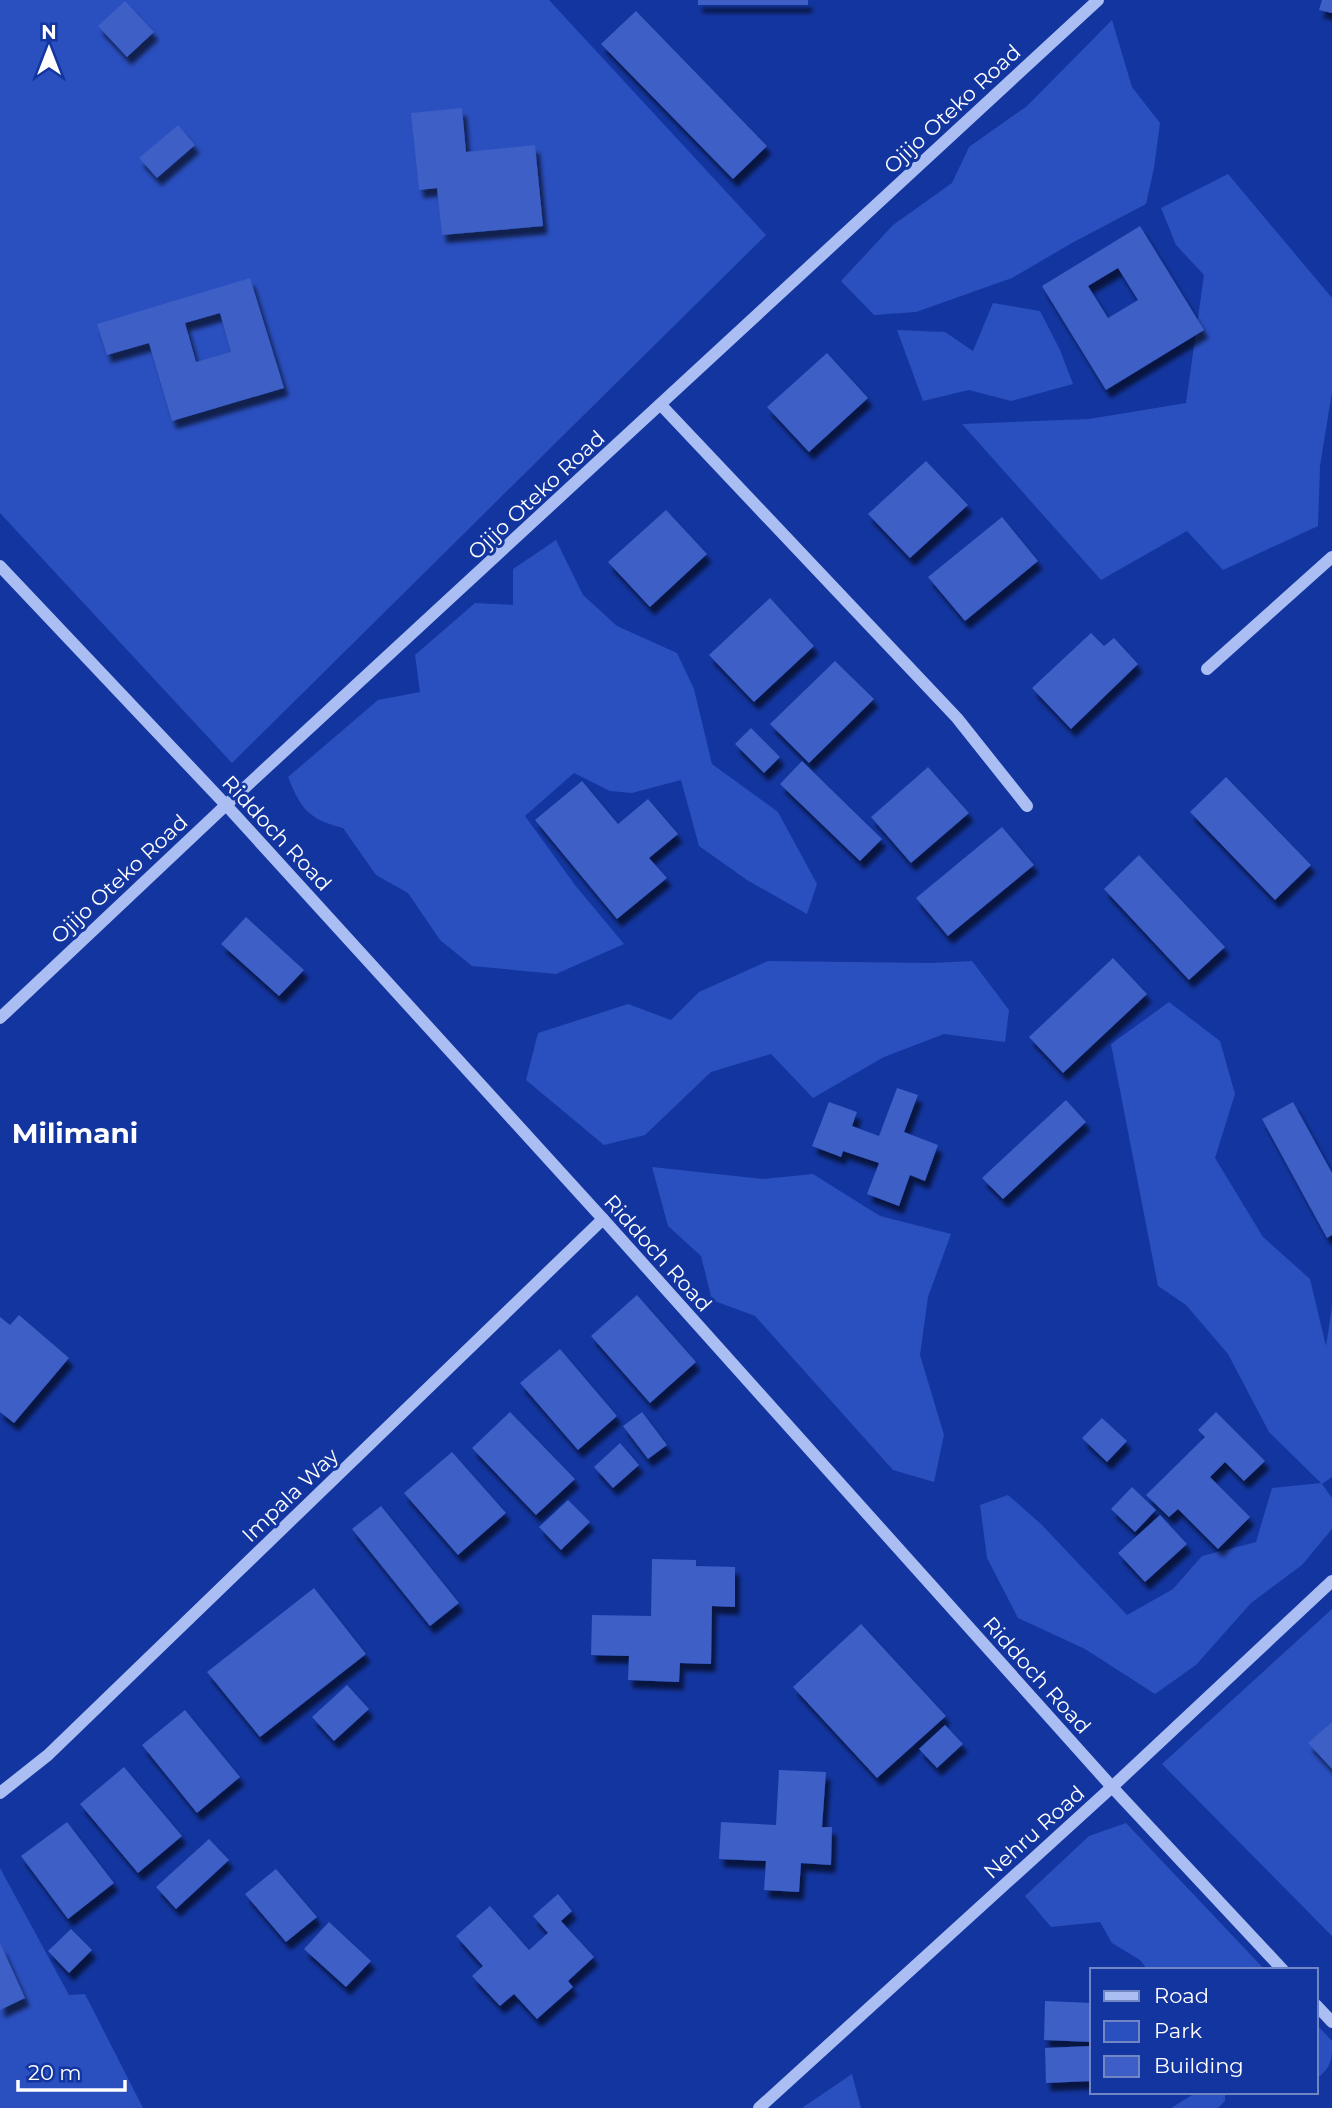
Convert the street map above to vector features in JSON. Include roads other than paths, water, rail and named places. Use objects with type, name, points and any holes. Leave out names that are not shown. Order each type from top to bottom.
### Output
[{"type":"street","name":"Ojijo Oteko Road","points":[[0,1018],[226,805],[1098,0]]},
{"type":"street","points":[[661,405],[957,718],[1027,806]]},
{"type":"street","points":[[1207,669],[1332,557]]},
{"type":"street","name":"Riddoch Road","points":[[0,566],[226,805],[603,1219],[1112,1787],[1281,1968]]},
{"type":"street","name":"Impala Way","points":[[0,1793],[48,1755],[603,1219]]},
{"type":"street","name":"Nehru Road","points":[[759,2108],[1112,1787],[1332,1581]]},
{"type":"street","points":[[1318,2007],[1332,2022]]},
{"type":"district","name":"Milimani","points":[[75,1133]]}]
